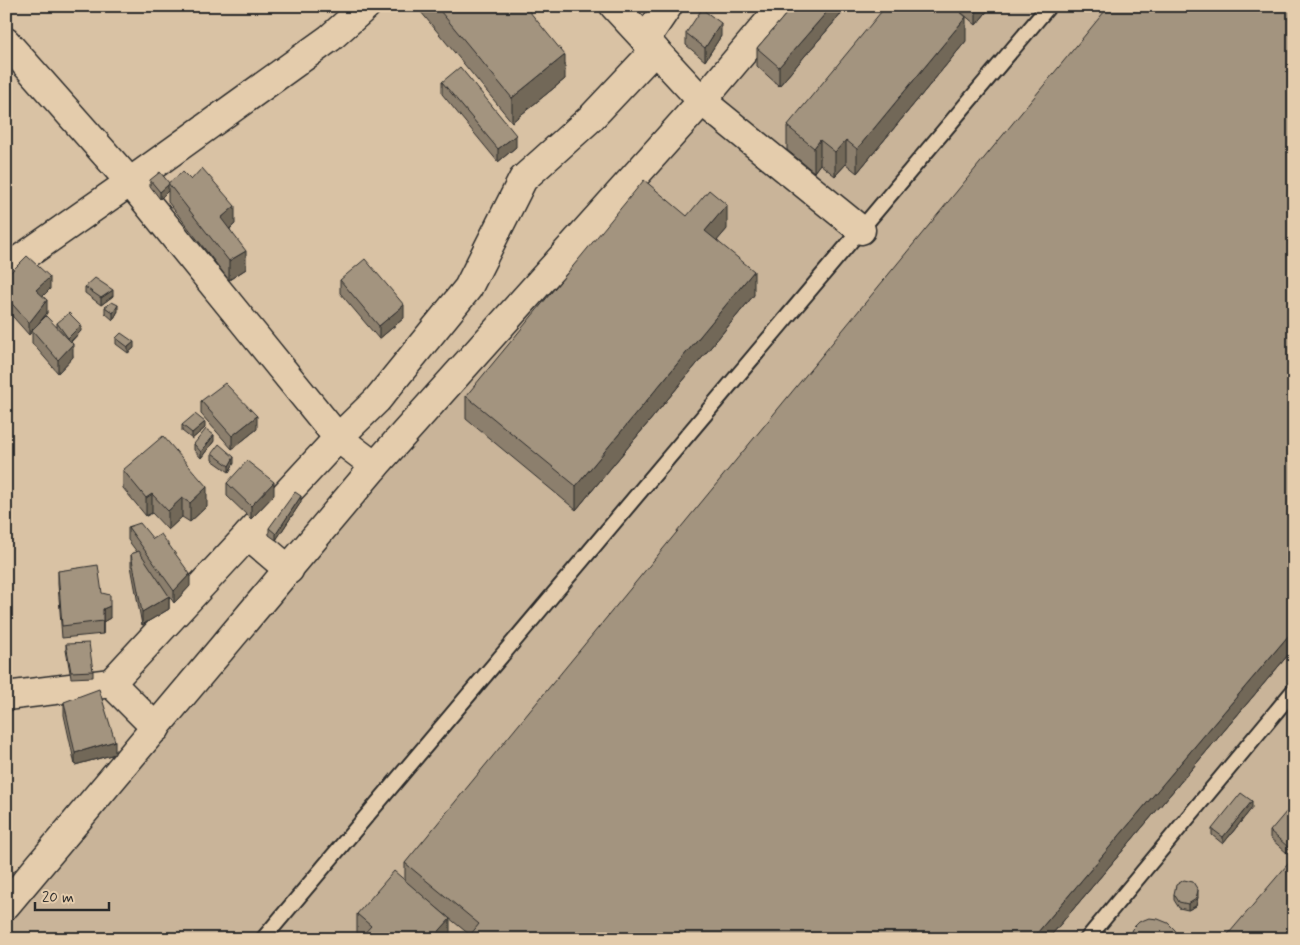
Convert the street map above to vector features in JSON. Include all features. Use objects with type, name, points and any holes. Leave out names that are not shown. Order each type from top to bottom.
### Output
[{"type":"street","points":[[6,269],[330,38],[366,6]]},
{"type":"street","points":[[614,6],[702,101],[861,230]]},
{"type":"street","points":[[6,696],[111,684],[338,438],[377,400],[468,288],[523,179],[591,118],[650,45],[668,6]]},
{"type":"street","points":[[6,905],[375,466],[702,101],[782,6]]},
{"type":"street","points":[[6,42],[130,182],[338,438],[375,466]]},
{"type":"street","points":[[377,400],[408,430]]},
{"type":"street","points":[[248,535],[289,570]]},
{"type":"street","points":[[111,684],[156,728]]},
{"type":"lane","points":[[266,937],[1049,6]]},
{"type":"lane","points":[[1087,939],[1294,690]]},
{"type":"shaded area","points":[[781,6],[1294,6],[1294,939],[6,939],[6,918]]},
{"type":"building","points":[[436,6],[525,6],[565,55],[512,98]]},
{"type":"building","points":[[793,6],[832,6],[779,67],[757,48]]},
{"type":"building","points":[[886,6],[953,6],[966,17],[857,149],[846,140],[835,152],[820,140],[814,148],[787,126]]},
{"type":"building","points":[[969,6],[981,6],[976,12]]},
{"type":"building","points":[[1109,6],[1294,6],[1294,629],[1032,939],[467,939],[479,924],[405,863]]},
{"type":"building","points":[[702,9],[721,23],[705,48],[686,33]]},
{"type":"building","points":[[460,67],[516,135],[498,149],[442,82]]},
{"type":"building","points":[[202,168],[235,206],[221,218],[246,251],[229,261],[168,183],[183,172],[191,180]]},
{"type":"building","points":[[160,172],[169,183],[160,192],[150,180]]},
{"type":"building","points":[[644,180],[687,216],[709,190],[727,205],[705,231],[754,271],[576,486],[466,396]]},
{"type":"building","points":[[27,256],[50,277],[36,290],[47,300],[29,323],[6,297],[6,277]]},
{"type":"building","points":[[365,259],[404,305],[379,326],[340,280]]},
{"type":"building","points":[[95,278],[113,290],[101,298],[85,287]]},
{"type":"building","points":[[112,302],[118,305],[113,313],[105,307]]},
{"type":"building","points":[[69,313],[81,325],[68,338],[57,323]]},
{"type":"building","points":[[46,316],[73,344],[58,360],[32,330]]},
{"type":"building","points":[[121,333],[134,342],[128,347],[116,338]]},
{"type":"building","points":[[225,383],[257,416],[232,436],[201,401]]},
{"type":"building","points":[[195,414],[205,422],[192,433],[182,425]]},
{"type":"building","points":[[206,429],[214,435],[201,452],[194,444]]},
{"type":"building","points":[[163,436],[207,487],[190,503],[182,498],[168,511],[152,494],[146,498],[123,470]]},
{"type":"building","points":[[219,444],[234,457],[229,466],[212,453]]},
{"type":"building","points":[[247,461],[274,482],[251,506],[227,483]]},
{"type":"building","points":[[295,492],[301,496],[276,534],[269,528]]},
{"type":"building","points":[[140,523],[153,539],[161,534],[190,574],[174,591],[128,527]]},
{"type":"building","points":[[139,551],[169,596],[142,612],[131,554]]},
{"type":"building","points":[[98,565],[102,593],[110,595],[110,606],[103,609],[103,621],[62,626],[58,571]]},
{"type":"building","points":[[89,643],[93,671],[71,672],[66,644]]},
{"type":"building","points":[[99,689],[115,741],[75,753],[64,702]]},
{"type":"building","points":[[1241,793],[1252,801],[1223,837],[1212,829]]},
{"type":"building","points":[[1287,811],[1294,817],[1294,840],[1288,847],[1270,831]]},
{"type":"building","points":[[1293,858],[1294,939],[1224,939]]},
{"type":"building","points":[[394,871],[450,919],[432,939],[360,938],[371,926],[357,914]]},
{"type":"building","points":[[1184,880],[1193,882],[1198,890],[1196,899],[1188,904],[1179,902],[1174,894],[1176,885]]},
{"type":"building","points":[[1149,918],[1168,923],[1175,930],[1178,939],[1128,939],[1132,929],[1139,922]]}]
